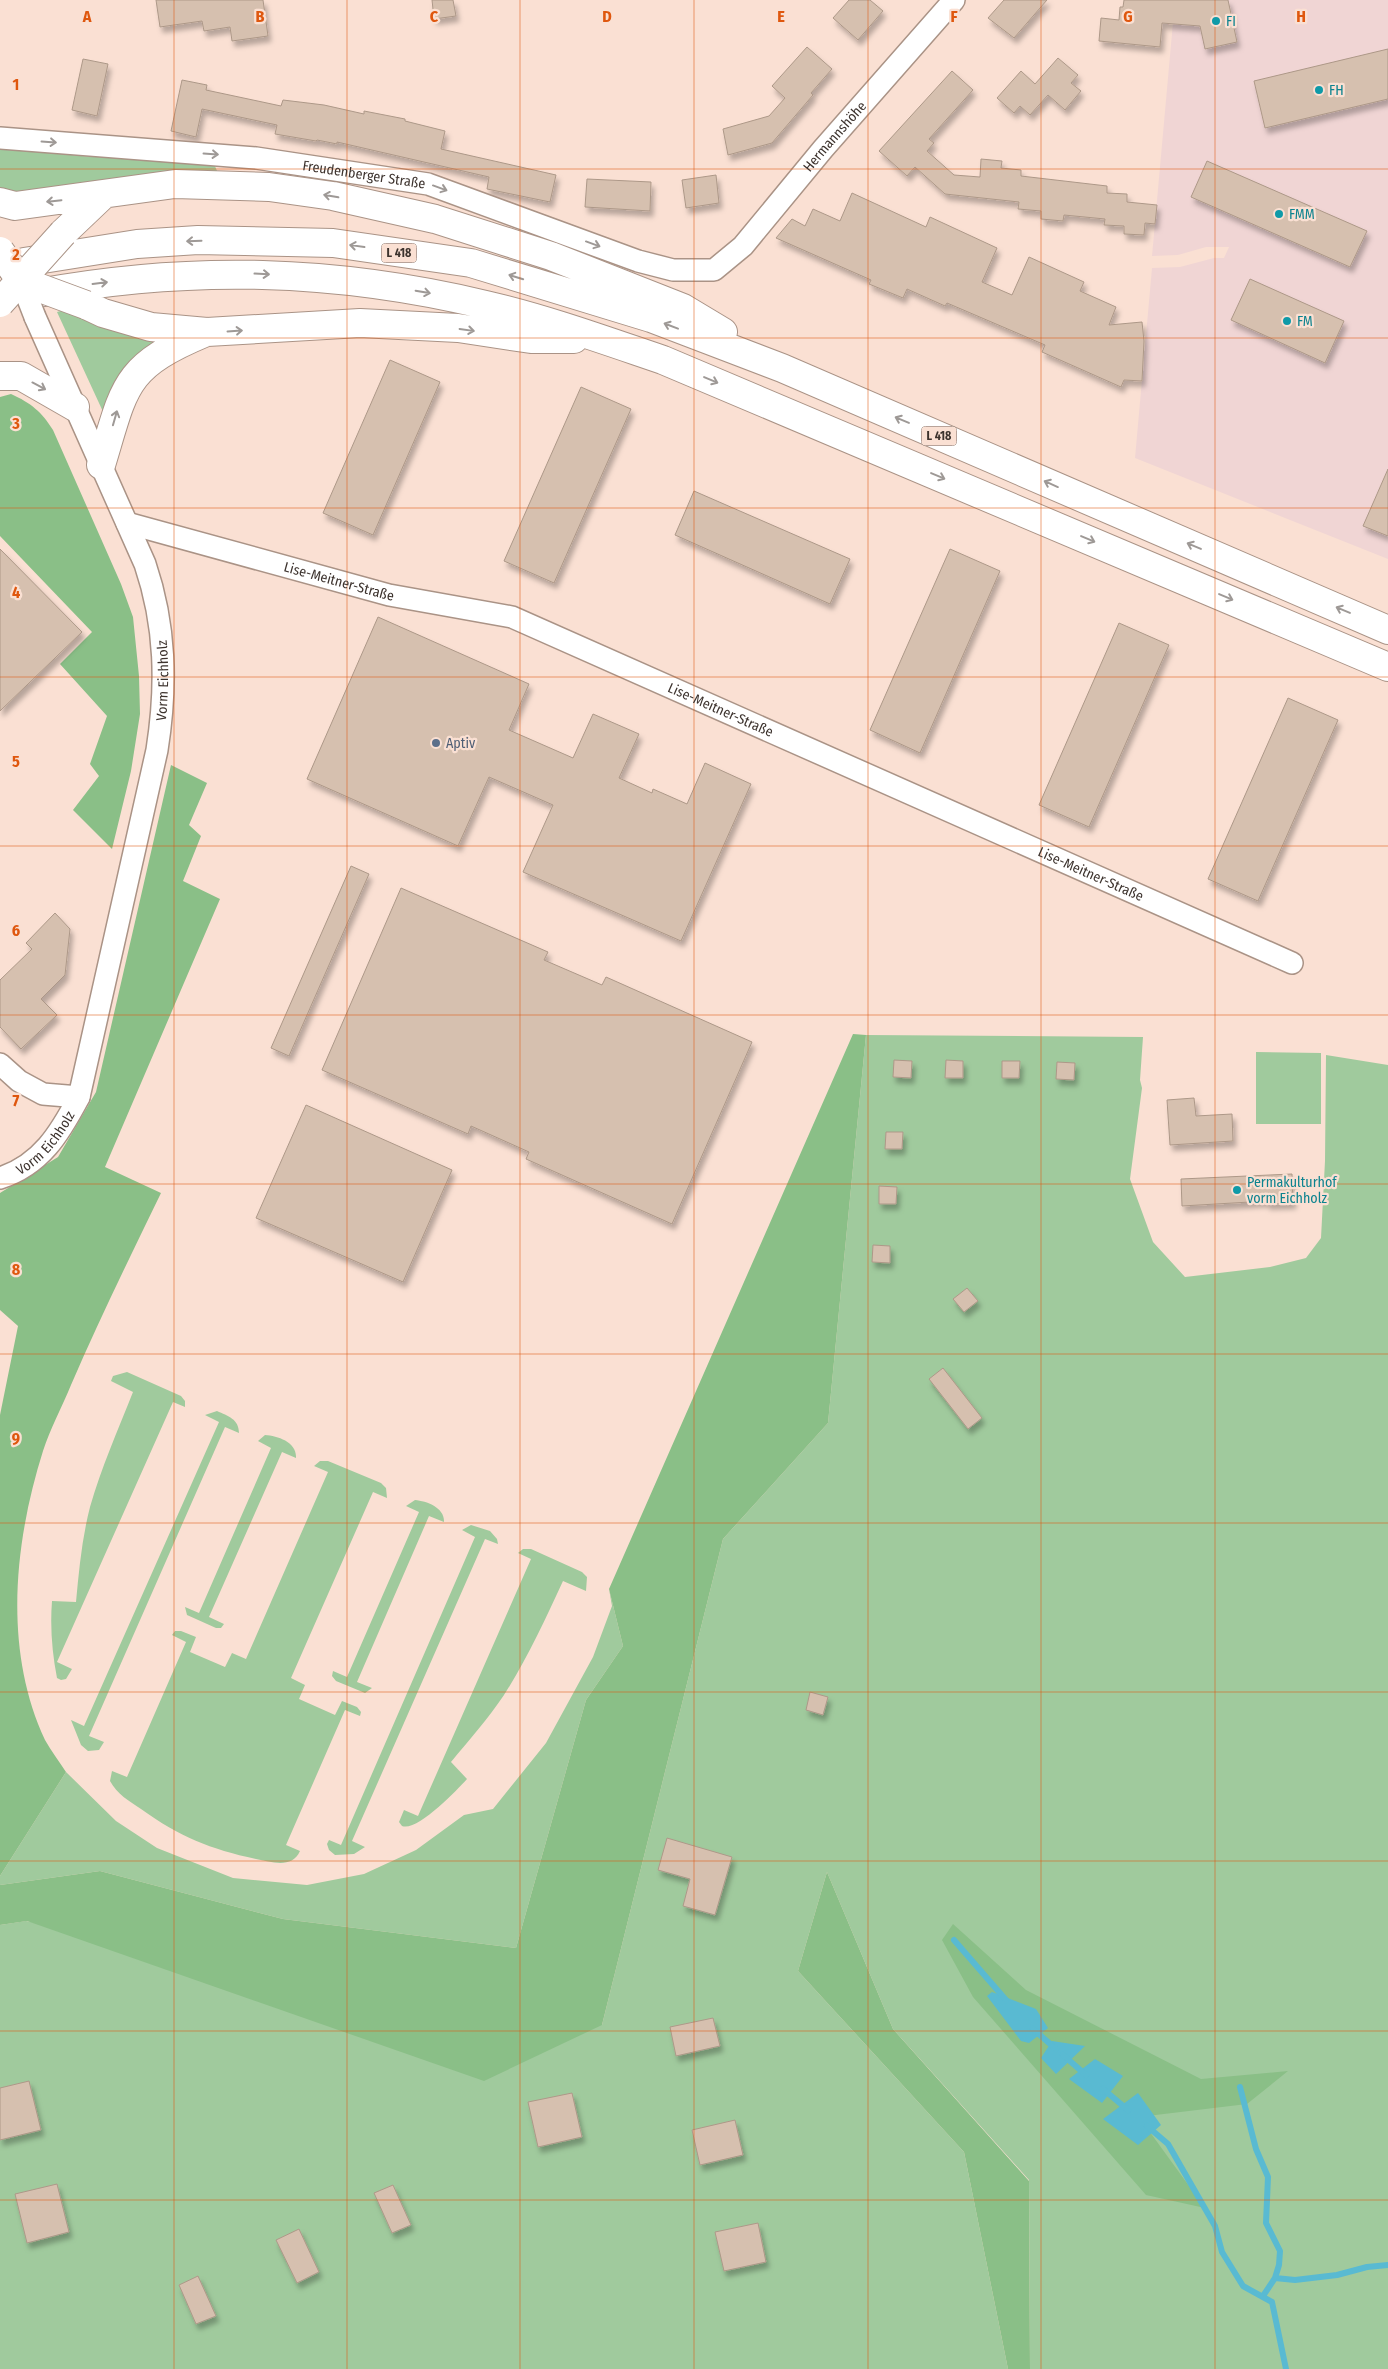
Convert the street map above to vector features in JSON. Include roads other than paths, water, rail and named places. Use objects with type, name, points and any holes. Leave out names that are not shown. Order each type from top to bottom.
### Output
[{"type":"main road","points":[[0,202],[15,206],[175,184],[261,186],[333,196],[419,215],[551,256],[683,308],[782,368]]},
{"type":"main road","points":[[7,274],[63,232],[103,195]]},
{"type":"main road","name":"L 418","points":[[7,274],[137,244],[198,240],[333,243],[471,263],[651,318],[782,368],[1388,630]]},
{"type":"main road","points":[[0,251],[7,274],[0,302],[88,284],[137,278],[212,274],[313,276],[370,282],[429,292],[496,308],[600,339],[663,360],[1388,667]]},
{"type":"main road","points":[[7,274],[103,313],[152,327],[207,332],[368,323],[458,328],[531,339],[600,339]]},
{"type":"main road","points":[[101,465],[120,401],[133,377],[154,358],[207,332]]},
{"type":"main road","points":[[0,376],[22,376],[75,407]]},
{"type":"street","name":"Hermannshöhe","points":[[714,270],[744,246],[823,149],[954,0]]},
{"type":"street","name":"Freudenberger Straße","points":[[0,138],[256,158],[428,184],[638,261],[673,270],[714,270]]},
{"type":"street","name":"Vorm Eichholz","points":[[0,1178],[16,1173],[45,1152],[63,1128],[79,1097],[155,760],[164,702],[163,636],[155,595],[145,564],[35,317],[7,274]]},
{"type":"street","name":"Lise-Meitner-Straße","points":[[127,523],[389,595],[512,617],[1292,963]]},
{"type":"street","name":"Vorm Eichholz","points":[[0,1064],[19,1081],[43,1094],[79,1097]]},
{"type":"water","points":[[992,1992],[1036,2009],[1048,2028],[1029,2043],[1021,2041],[987,1996]]},
{"type":"water","points":[[1052,2041],[1085,2046],[1056,2074],[1041,2058]]},
{"type":"water","points":[[1095,2059],[1123,2076],[1102,2103],[1069,2079]]},
{"type":"water","points":[[1138,2093],[1161,2125],[1138,2145],[1103,2119]]},
{"type":"waterway","points":[[954,1940],[1006,2000]]},
{"type":"waterway","points":[[1033,2029],[1056,2049]]},
{"type":"waterway","points":[[1063,2055],[1086,2075]]},
{"type":"waterway","points":[[1240,2087],[1256,2149],[1268,2177],[1266,2223],[1280,2251],[1279,2265],[1275,2278],[1263,2296]]},
{"type":"waterway","points":[[1103,2089],[1128,2110]]},
{"type":"waterway","points":[[1147,2126],[1168,2144],[1215,2226],[1222,2252],[1243,2286],[1272,2302],[1286,2369]]},
{"type":"waterway","points":[[1275,2278],[1295,2280],[1337,2275],[1367,2267],[1388,2265]]},
{"type":"place","name":"FI","points":[[1216,21]]},
{"type":"place","name":"FH","points":[[1319,90]]},
{"type":"place","name":"FMM","points":[[1279,214]]},
{"type":"place","name":"FM","points":[[1287,321]]},
{"type":"place","name":"Aptiv","points":[[436,743]]},
{"type":"place","name":"Permakulturhof vorm Eichholz","points":[[1237,1190]]}]
